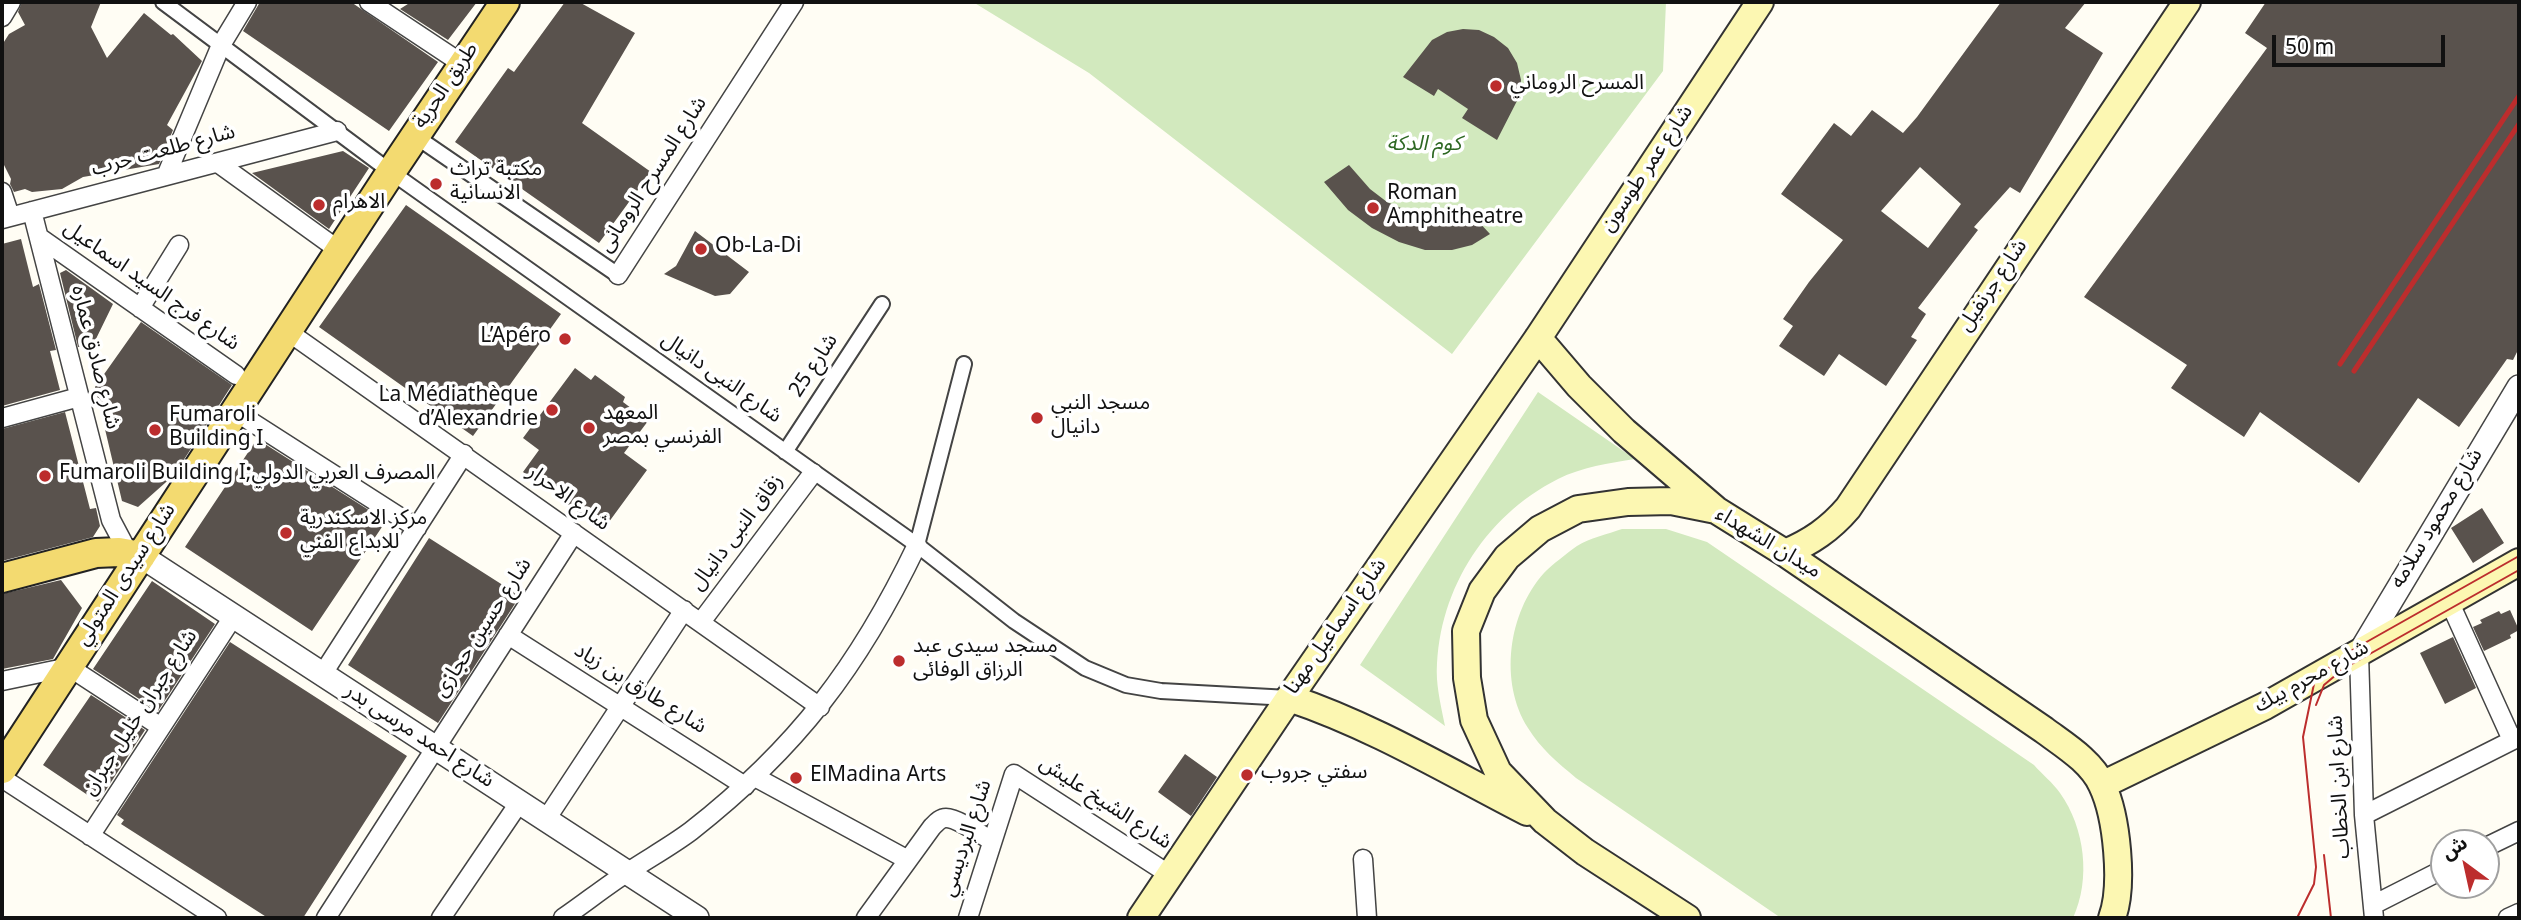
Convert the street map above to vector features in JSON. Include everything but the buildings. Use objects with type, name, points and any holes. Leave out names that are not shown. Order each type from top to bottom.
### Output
[{"type":"main road","name":"طريق الحرية","points":[[391,172],[505,2]]},
{"type":"main road","name":"شارع عمر طوسون","points":[[1538,338],[1760,2]]},
{"type":"main road","name":"شارع جرنفيل","points":[[1785,553],[1822,534],[1848,508],[2187,2]]},
{"type":"main road","name":"شارع سيدى المتولي","points":[[2,769],[69,667],[135,555],[236,412],[391,172]]},
{"type":"main road","points":[[1538,338],[1579,386],[1624,431],[1716,510]]},
{"type":"main road","name":"شارع اسماعيل مهنا","points":[[1141,918],[1289,698],[1538,338]]},
{"type":"main road","name":"ميدان الشهداء","points":[[1687,918],[1658,909],[1545,821],[1498,772],[1474,720],[1467,678],[1466,631],[1482,592],[1507,557],[1523,543],[1540,529],[1578,509],[1628,502],[1671,502],[1716,510],[1785,553],[2044,730],[2082,759],[2102,785],[2115,831],[2118,863],[2112,918]]},
{"type":"main road","points":[[2,578],[96,553],[119,552],[135,555]]},
{"type":"main road","name":"شارع محرم بيك","points":[[2102,785],[2265,706],[2519,562]]},
{"type":"main road","points":[[1289,698],[1331,712],[1382,736],[1545,821]]},
{"type":"street","points":[[2,17],[11,2]]},
{"type":"street","name":"شارع النبى دانيال","points":[[163,2],[391,172],[917,545],[1014,621],[1085,668],[1126,685],[1161,691],[1289,698]]},
{"type":"street","points":[[166,176],[221,45],[247,2]]},
{"type":"street","points":[[369,2],[464,65]]},
{"type":"street","name":"شارع المسرح الرومانى","points":[[415,136],[618,275],[794,2]]},
{"type":"street","name":"شارع طلعت حرب","points":[[6,217],[337,131]]},
{"type":"street","points":[[218,163],[340,251]]},
{"type":"street","points":[[2,192],[6,217]]},
{"type":"street","name":"شارع صادق عماره","points":[[32,211],[111,520],[135,555]]},
{"type":"street","name":"شارع فرج السيد اسماعيل","points":[[39,237],[236,375]]},
{"type":"street","points":[[140,307],[179,245]]},
{"type":"street","name":"شارع 25","points":[[785,452],[883,304]]},
{"type":"street","name":"شارع الاحرار","points":[[287,331],[820,706]]},
{"type":"street","points":[[563,918],[688,832],[750,781],[820,706],[857,656],[890,602],[917,545],[964,364]]},
{"type":"street","name":"شارع محمود سلامه","points":[[2359,654],[2516,395]]},
{"type":"street","points":[[2,418],[79,397]]},
{"type":"street","points":[[236,412],[417,528]]},
{"type":"street","points":[[323,675],[464,454]]},
{"type":"street","name":"زقاق النبى دانيال","points":[[701,622],[813,473]]},
{"type":"street","name":"شارع حسين حجازى","points":[[326,918],[574,533]]},
{"type":"street","name":"شارع احمد مرسى بدر","points":[[135,555],[697,918]]},
{"type":"street","points":[[2364,814],[2515,738],[2449,601]]},
{"type":"street","points":[[545,821],[684,610]]},
{"type":"street","name":"شارع جبران خليل جبران","points":[[90,836],[233,617]]},
{"type":"street","name":"شارع طارق بن زياد","points":[[508,635],[621,707],[750,781],[908,860]]},
{"type":"street","name":"شارع ابن الخطاب","points":[[2359,654],[2364,814],[2374,911]]},
{"type":"street","points":[[2,681],[69,667],[161,727]]},
{"type":"street","name":"شارع الشيخ عليش","points":[[1014,774],[1170,875]]},
{"type":"street","name":"شارع البرديسي","points":[[968,918],[1014,774]]},
{"type":"street","points":[[2,778],[217,918]]},
{"type":"street","points":[[441,918],[519,803]]},
{"type":"street","points":[[866,918],[932,827],[940,820],[947,818],[992,841]]},
{"type":"street","points":[[2500,840],[2519,831]]},
{"type":"street","points":[[1363,859],[1367,918]]},
{"type":"street","points":[[2374,911],[2430,877]]},
{"type":"street","points":[[2508,918],[2519,913]]},
{"type":"green space","name":"كوم الدكة","points":[[973,2],[1666,2],[1663,71],[1452,354],[1089,73]]},
{"type":"green space","points":[[1538,392],[1635,459],[1586,468],[1558,479],[1507,514],[1486,537],[1455,589],[1445,618],[1437,679],[1445,726],[1360,665]]},
{"type":"green space","points":[[1622,529],[1666,529],[1707,542],[2034,765],[2060,793],[2080,838],[2083,854],[2082,887],[2073,918],[1781,918],[1562,766],[1533,736],[1519,710],[1511,669],[1515,627],[1532,589],[1544,573],[1582,543]]},
{"type":"tram line","points":[[2297,918],[2314,884],[2316,867],[2303,737],[2315,679],[2347,653],[2519,556]]},
{"type":"tram line","points":[[2316,705],[2324,685],[2343,669],[2519,570]]},
{"type":"tram line","points":[[2324,855],[2331,918]]},
{"type":"railway","points":[[2340,364],[2519,96]]},
{"type":"railway","points":[[2354,371],[2519,124]]},
{"type":"place","name":"المسرح الروماني","points":[[1496,86]]},
{"type":"place","name":"مكتبة تراث الانسانية","points":[[436,184]]},
{"type":"place","name":"الاهرام","points":[[319,205]]},
{"type":"place","name":"Roman Amphitheatre","points":[[1373,208]]},
{"type":"place","name":"Ob-La-Di","points":[[701,249]]},
{"type":"place","name":"L’Apéro","points":[[565,339]]},
{"type":"place","name":"La Médiathèque d’Alexandrie","points":[[552,410]]},
{"type":"place","name":"مسجد النبي دانيال","points":[[1037,418]]},
{"type":"place","name":"المعهد الفرنسي بمصر","points":[[589,428]]},
{"type":"place","name":"Fumaroli Building I","points":[[155,430]]},
{"type":"place","name":"Fumaroli Building I;المصرف العربي الدولي","points":[[45,476]]},
{"type":"place","name":"مركز الاسكندرية للابداع الفني","points":[[286,533]]},
{"type":"place","name":"مسجد سيدى عبد الرزاق الوفائى","points":[[899,661]]},
{"type":"place","name":"سفتي جروب","points":[[1247,775]]},
{"type":"place","name":"ElMadina Arts","points":[[796,778]]}]
